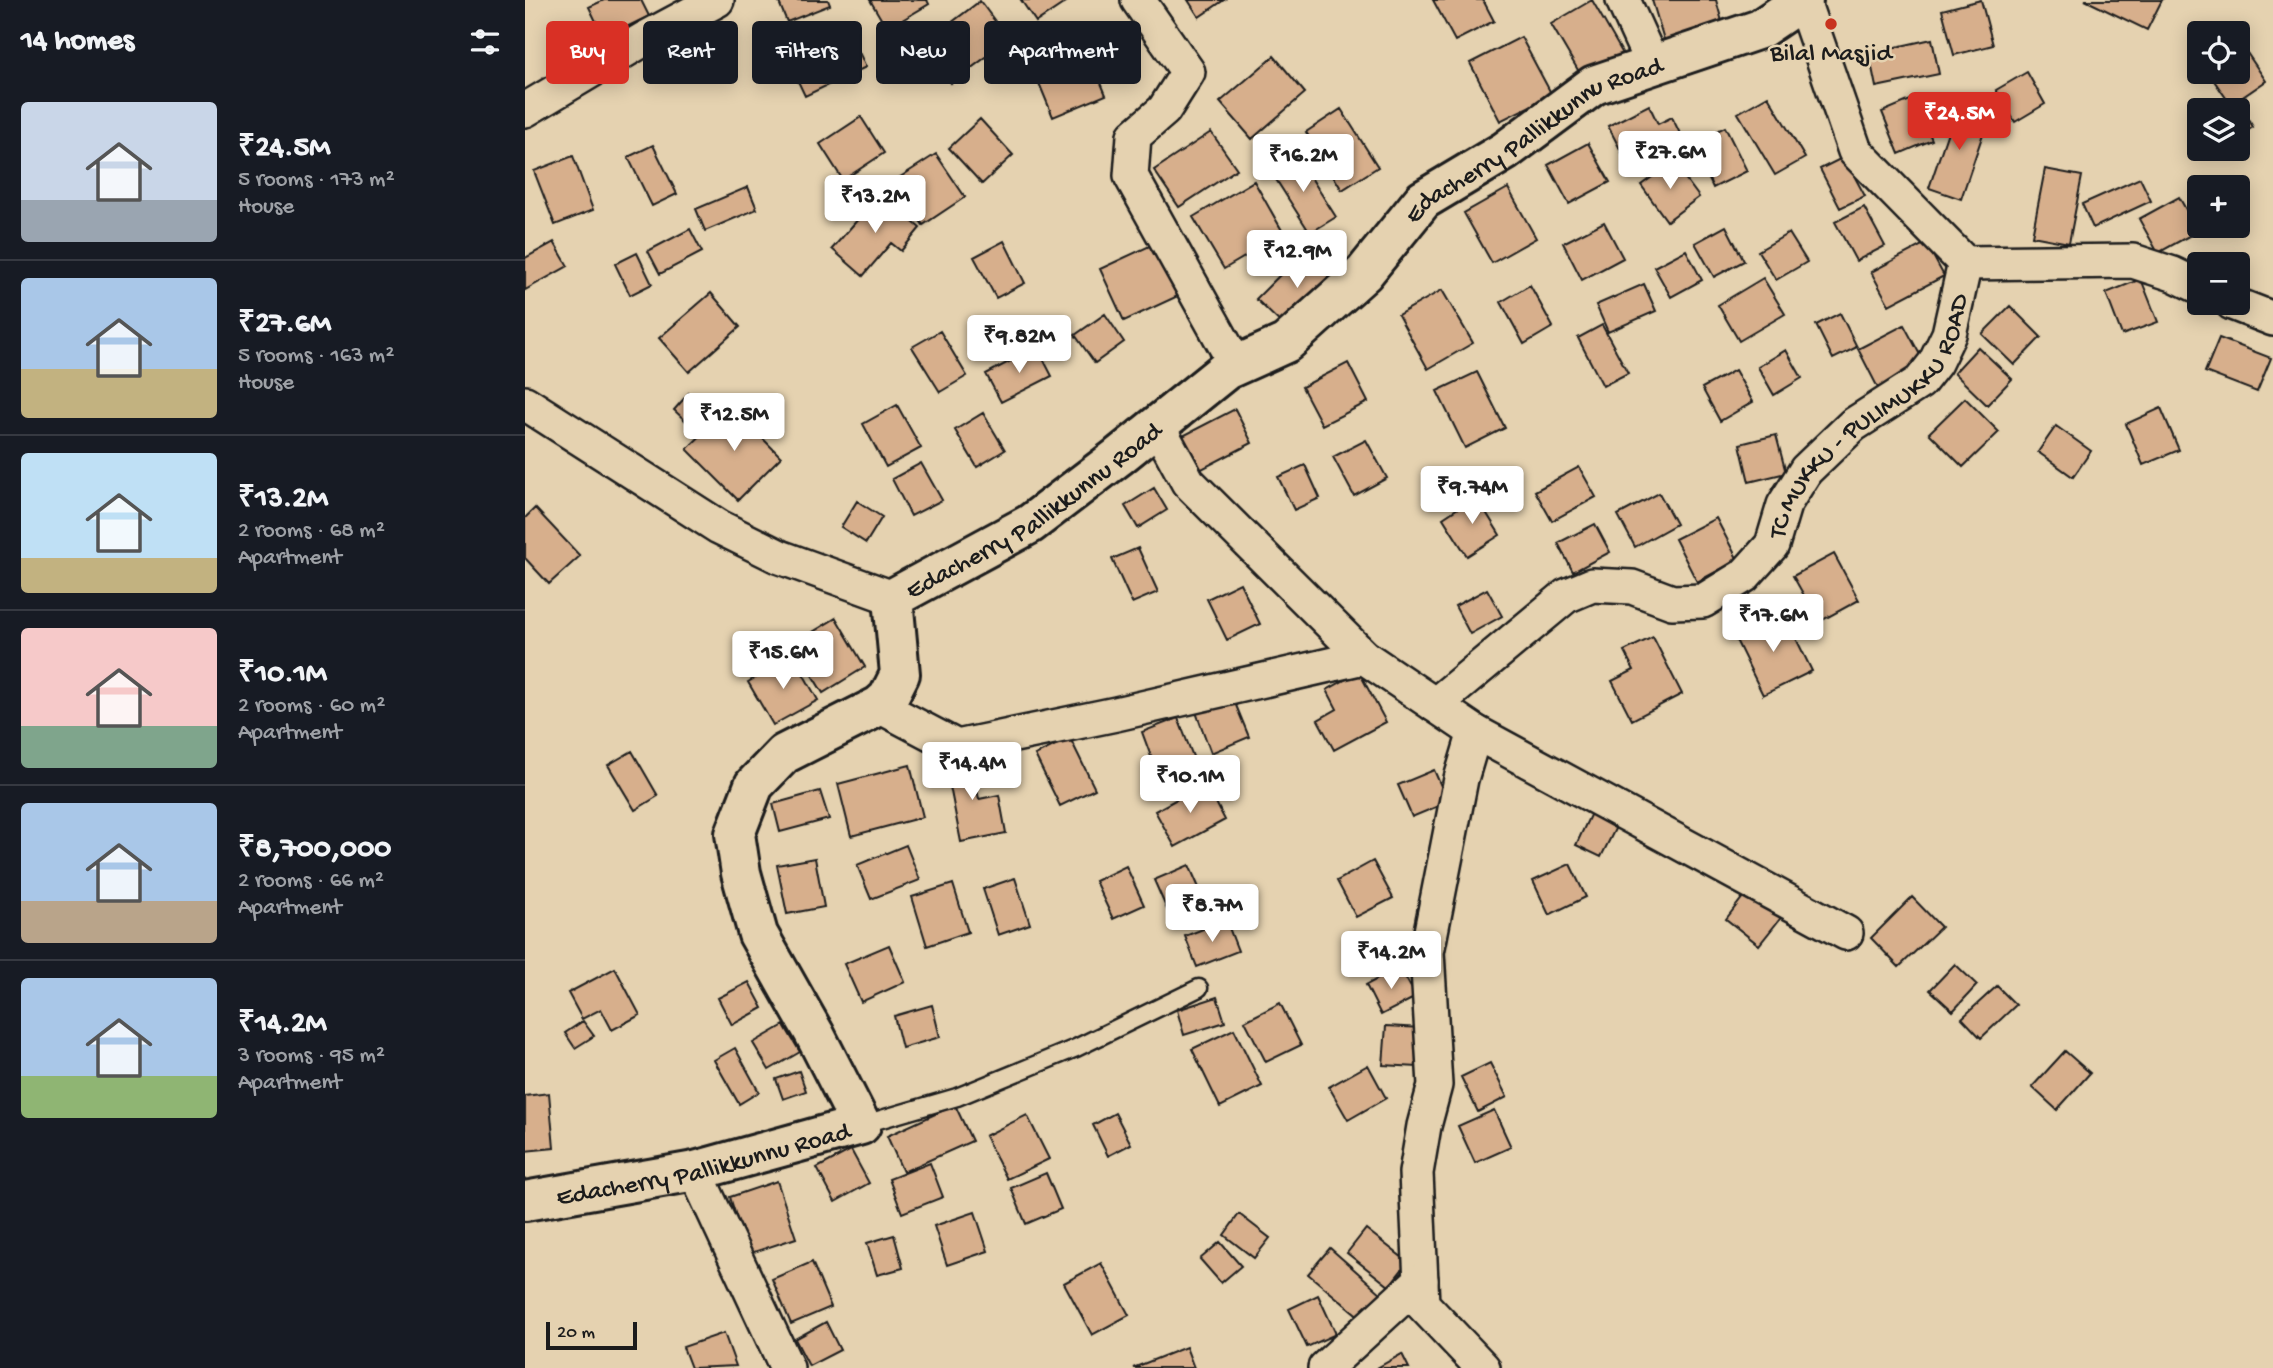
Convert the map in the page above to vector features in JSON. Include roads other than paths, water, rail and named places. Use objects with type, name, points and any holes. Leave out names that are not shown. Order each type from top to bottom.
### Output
[{"type":"main road","name":"Edacherry Pallikkunnu Road","points":[[525,1201],[695,1171],[861,1125],[814,1033],[758,934],[741,873],[735,834],[754,785],[784,754],[879,706],[888,698],[900,674],[893,598],[1030,524],[1226,370],[1286,343],[1364,273],[1423,200],[1505,152],[1594,85],[1760,29],[1803,1]]},
{"type":"street","points":[[525,110],[646,38],[717,0]]},
{"type":"street","points":[[1138,0],[1188,72],[1164,110],[1134,136],[1131,176],[1236,365]]},
{"type":"street","points":[[1623,0],[1653,66]]},
{"type":"street","points":[[1803,1],[1855,151],[1965,263],[2133,261],[2187,281]]},
{"type":"street","name":"TC MUKKU - PULIMUKKU ROAD","points":[[1435,705],[1566,596],[1592,585],[1632,587],[1672,602],[1703,601],[1744,576],[1772,545],[1784,505],[1806,470],[1853,425],[1920,382],[1935,363],[1949,334],[1965,263]]},
{"type":"street","points":[[2250,310],[2273,319]]},
{"type":"street","points":[[525,403],[719,527],[780,556],[893,598]]},
{"type":"street","points":[[1157,425],[1188,482],[1364,657],[1475,732],[1846,933]]},
{"type":"street","points":[[879,706],[957,747],[1116,714],[1364,657]]},
{"type":"street","points":[[1475,732],[1461,779],[1427,952],[1435,1086],[1424,1126],[1416,1173],[1422,1304],[1483,1368]]},
{"type":"street","points":[[695,1171],[787,1368]]},
{"type":"street","points":[[1325,1368],[1421,1280]]},
{"type":"lane","points":[[861,1125],[957,1097],[1076,1048],[1199,988]]},
{"type":"place","name":"Bilal Masjid","points":[[1831,24]]}]
